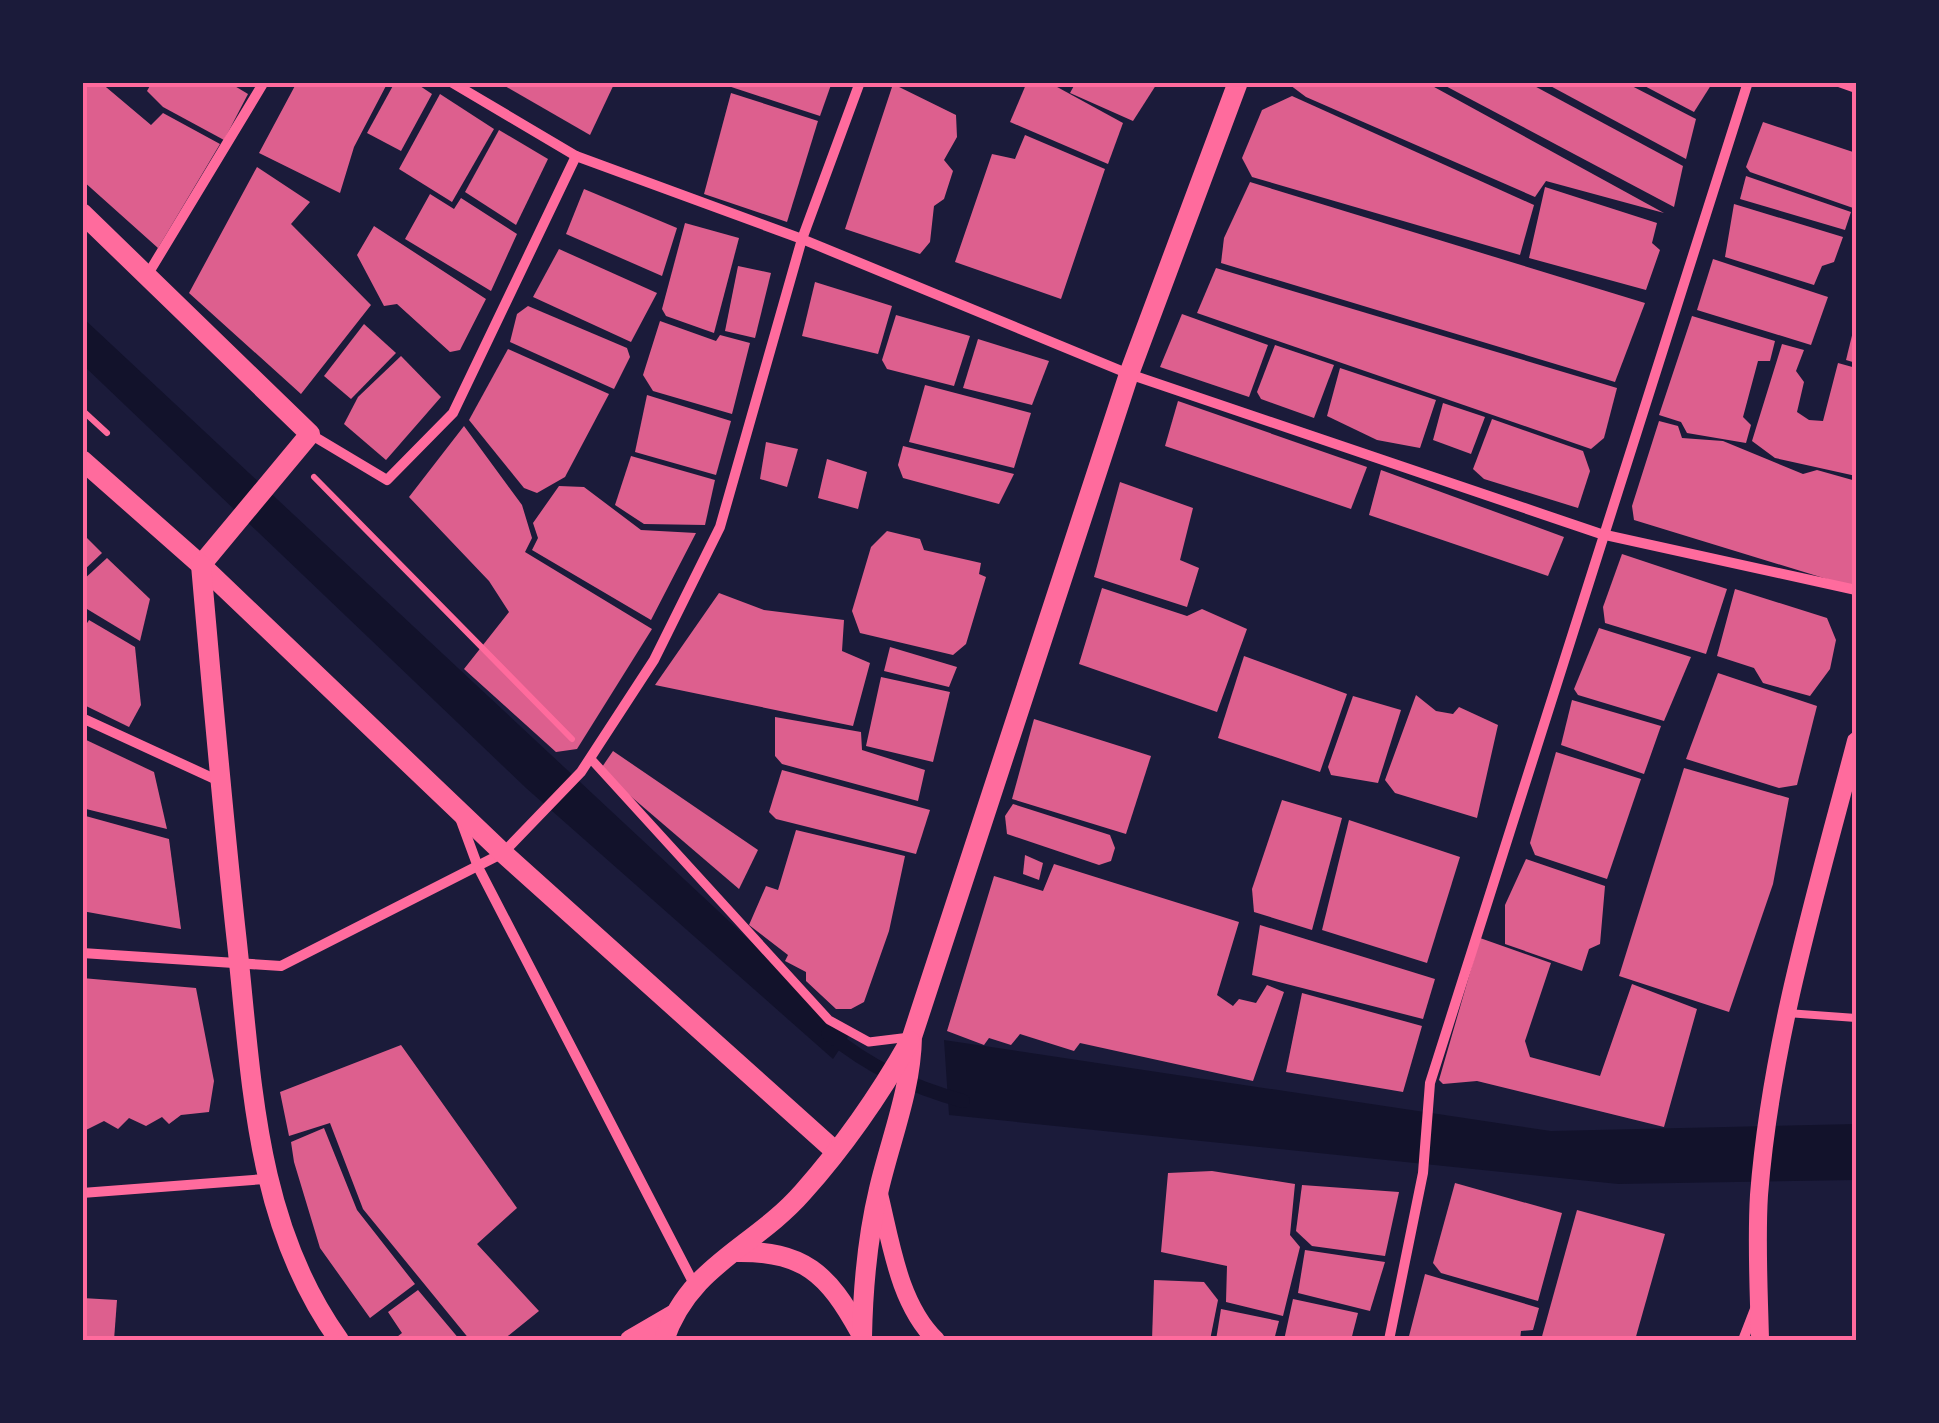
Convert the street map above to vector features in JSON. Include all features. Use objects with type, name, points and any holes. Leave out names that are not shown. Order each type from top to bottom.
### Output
[{"type":"main road","points":[[862,1339],[864,1266],[878,1190],[897,1124],[912,1037],[1129,374],[1238,82]]},
{"type":"main road","points":[[82,213],[310,434],[201,565],[219,781],[265,1179],[287,1249],[312,1303],[339,1340]]},
{"type":"main road","points":[[82,460],[201,565],[504,853],[835,1152]]},
{"type":"main road","points":[[664,1340],[673,1315],[694,1284],[802,1194],[905,1064]]},
{"type":"main road","points":[[734,1252],[786,1256],[822,1273],[862,1339]]},
{"type":"main road","points":[[630,1340],[673,1315]]},
{"type":"street","points":[[148,274],[264,82]]},
{"type":"street","points":[[451,82],[576,156],[802,239],[1129,374],[1601,534],[1856,590]]},
{"type":"street","points":[[82,953],[281,966],[504,853],[567,787],[654,660],[720,527],[802,239],[860,82]]},
{"type":"street","points":[[1389,1340],[1424,1173],[1430,1083],[1601,534],[1748,82]]},
{"type":"street","points":[[1839,82],[1856,88]]},
{"type":"street","points":[[310,434],[387,480],[452,413],[576,156]]},
{"type":"street","points":[[82,718],[219,781]]},
{"type":"street","points":[[1760,1340],[1759,1198],[1770,1098],[1856,741]]},
{"type":"street","points":[[590,758],[829,1020],[869,1042],[912,1037]]},
{"type":"street","points":[[456,808],[478,867],[694,1284]]},
{"type":"street","points":[[82,1194],[265,1179]]},
{"type":"street","points":[[878,1190],[902,1282],[924,1329],[936,1340]]},
{"type":"street","points":[[1743,1340],[1760,1299]]},
{"type":"lane","points":[[1788,1013],[1856,1018]]},
{"type":"path","points":[[288,463],[590,758]]},
{"type":"shaded area","points":[[82,317],[850,1034],[833,1059],[526,788],[83,365]]},
{"type":"shaded area","points":[[944,1040],[1551,1131],[1856,1124],[1856,1180],[1618,1184],[949,1115]]},
{"type":"building","points":[[82,82],[100,82],[151,125],[163,113],[220,144],[158,248],[82,180]]},
{"type":"building","points":[[152,82],[228,82],[248,94],[224,140],[163,107],[147,91]]},
{"type":"building","points":[[297,82],[388,82],[354,147],[340,193],[259,153]]},
{"type":"building","points":[[395,82],[414,82],[432,94],[401,151],[367,133]]},
{"type":"building","points":[[498,82],[615,82],[590,135]]},
{"type":"building","points":[[716,82],[832,82],[820,116]]},
{"type":"building","points":[[1027,82],[1048,82],[1123,123],[1108,164],[1010,122]]},
{"type":"building","points":[[1076,82],[1158,82],[1133,121],[1070,93]]},
{"type":"building","points":[[1286,82],[1425,82],[1664,213],[1546,181],[1535,197],[1306,97]]},
{"type":"building","points":[[1438,82],[1527,82],[1683,166],[1674,207]]},
{"type":"building","points":[[1543,82],[1624,82],[1696,119],[1686,159]]},
{"type":"building","points":[[1637,82],[1713,82],[1694,112]]},
{"type":"building","points":[[893,84],[956,115],[957,137],[944,160],[953,171],[944,199],[934,206],[930,242],[920,254],[845,229]]},
{"type":"building","points":[[731,93],[818,121],[787,222],[704,194]]},
{"type":"building","points":[[440,94],[494,129],[452,202],[399,169]]},
{"type":"building","points":[[1292,96],[1534,205],[1520,255],[1252,177],[1242,158],[1262,110]]},
{"type":"building","points":[[1763,122],[1856,153],[1856,209],[1750,172],[1746,167]]},
{"type":"building","points":[[499,130],[548,159],[516,225],[465,192]]},
{"type":"building","points":[[1025,135],[1105,169],[1061,299],[955,262],[992,154],[1015,159]]},
{"type":"building","points":[[257,167],[310,202],[291,224],[371,305],[301,394],[189,293]]},
{"type":"building","points":[[1746,176],[1851,212],[1845,230],[1740,199]]},
{"type":"building","points":[[1250,182],[1645,303],[1615,382],[1221,263],[1224,238]]},
{"type":"building","points":[[1545,187],[1657,223],[1652,243],[1660,250],[1646,290],[1529,258]]},
{"type":"building","points":[[584,189],[677,228],[662,276],[566,234]]},
{"type":"building","points":[[430,194],[454,209],[461,198],[517,234],[491,291],[405,239]]},
{"type":"building","points":[[1734,204],[1843,237],[1834,262],[1822,266],[1814,285],[1725,257]]},
{"type":"building","points":[[685,223],[739,238],[714,333],[666,316],[662,309]]},
{"type":"building","points":[[374,226],[486,299],[460,350],[450,352],[397,304],[384,306],[357,255]]},
{"type":"building","points":[[559,249],[657,293],[631,342],[533,297]]},
{"type":"building","points":[[1713,259],[1828,297],[1811,345],[1697,310]]},
{"type":"building","points":[[738,266],[771,273],[755,338],[725,331]]},
{"type":"building","points":[[1216,268],[1617,388],[1604,438],[1591,449],[1197,313]]},
{"type":"building","points":[[815,282],[892,306],[878,354],[802,336]]},
{"type":"building","points":[[528,306],[627,348],[630,357],[614,389],[510,342],[517,314]]},
{"type":"building","points":[[1182,314],[1268,345],[1249,397],[1160,367]]},
{"type":"building","points":[[896,315],[970,336],[954,386],[887,369],[882,360]]},
{"type":"building","points":[[1692,316],[1775,341],[1770,361],[1758,361],[1743,417],[1751,425],[1746,443],[1687,433],[1681,422],[1659,415]]},
{"type":"building","points":[[1856,319],[1856,363],[1846,360]]},
{"type":"building","points":[[660,321],[716,341],[720,335],[750,343],[732,414],[653,391],[643,375]]},
{"type":"building","points":[[364,324],[396,353],[351,399],[324,376]]},
{"type":"building","points":[[978,339],[1049,361],[1032,405],[963,388]]},
{"type":"building","points":[[1782,344],[1804,350],[1796,371],[1804,382],[1797,412],[1809,420],[1823,421],[1838,363],[1856,368],[1856,476],[1775,458],[1752,441]]},
{"type":"building","points":[[1275,345],[1334,365],[1314,418],[1261,399],[1257,392]]},
{"type":"building","points":[[508,349],[609,394],[565,477],[537,493],[524,488],[469,420]]},
{"type":"building","points":[[401,356],[441,397],[386,460],[344,424],[358,397]]},
{"type":"building","points":[[1340,368],[1436,400],[1420,448],[1377,440],[1327,416]]},
{"type":"building","points":[[925,385],[1031,413],[1014,468],[909,442]]},
{"type":"building","points":[[647,395],[731,421],[716,475],[635,452]]},
{"type":"building","points":[[1178,401],[1367,467],[1351,509],[1165,446]]},
{"type":"building","points":[[1443,403],[1485,417],[1471,454],[1433,440]]},
{"type":"building","points":[[1492,419],[1583,451],[1590,471],[1578,508],[1484,479],[1473,469]]},
{"type":"building","points":[[1659,421],[1678,426],[1682,438],[1723,441],[1803,474],[1817,470],[1856,481],[1853,587],[1634,520],[1632,506]]},
{"type":"building","points":[[464,426],[522,505],[532,538],[525,552],[652,629],[577,749],[556,752],[464,669],[509,612],[489,581],[409,497]]},
{"type":"building","points":[[766,442],[798,449],[787,487],[760,479]]},
{"type":"building","points":[[903,446],[1014,474],[999,504],[903,478],[898,465]]},
{"type":"building","points":[[631,456],[715,480],[705,525],[644,524],[615,505]]},
{"type":"building","points":[[827,459],[867,472],[858,509],[818,498]]},
{"type":"building","points":[[1381,470],[1564,537],[1548,576],[1369,515]]},
{"type":"building","points":[[1120,482],[1193,508],[1180,560],[1199,568],[1187,607],[1094,577]]},
{"type":"building","points":[[559,486],[584,487],[641,530],[696,533],[651,620],[532,550],[538,538],[533,523]]},
{"type":"building","points":[[887,531],[920,539],[924,550],[981,563],[979,574],[986,577],[966,644],[953,655],[860,633],[852,611],[871,547]]},
{"type":"building","points":[[82,533],[102,553],[82,572]]},
{"type":"building","points":[[1622,554],[1727,589],[1706,654],[1605,623],[1603,607]]},
{"type":"building","points":[[107,558],[150,599],[140,641],[82,606],[82,581]]},
{"type":"building","points":[[1102,588],[1187,616],[1202,609],[1247,629],[1217,712],[1079,664]]},
{"type":"building","points":[[1735,589],[1827,618],[1836,640],[1830,669],[1810,696],[1763,683],[1754,668],[1717,656]]},
{"type":"building","points":[[719,593],[764,610],[844,620],[842,651],[870,663],[853,726],[655,685]]},
{"type":"building","points":[[89,620],[135,647],[141,705],[129,727],[82,704],[82,631]]},
{"type":"building","points":[[1599,628],[1691,657],[1664,721],[1578,695],[1574,689]]},
{"type":"building","points":[[890,647],[957,667],[949,687],[884,671]]},
{"type":"building","points":[[1244,656],[1347,694],[1320,772],[1218,738]]},
{"type":"building","points":[[1718,673],[1817,706],[1797,785],[1779,788],[1686,759]]},
{"type":"building","points":[[881,677],[950,692],[933,762],[866,746]]},
{"type":"building","points":[[1416,695],[1436,711],[1453,714],[1459,707],[1498,725],[1477,818],[1395,793],[1385,780]]},
{"type":"building","points":[[1353,696],[1401,710],[1378,783],[1331,775],[1328,767]]},
{"type":"building","points":[[1572,700],[1661,726],[1644,774],[1561,745]]},
{"type":"building","points":[[775,717],[861,732],[862,750],[925,770],[918,801],[782,764],[775,756]]},
{"type":"building","points":[[1034,719],[1151,756],[1126,834],[1012,799]]},
{"type":"building","points":[[82,738],[154,772],[167,829],[82,808]]},
{"type":"building","points":[[613,751],[758,850],[739,889],[600,770]]},
{"type":"building","points":[[1556,752],[1641,779],[1607,879],[1535,855],[1530,843]]},
{"type":"building","points":[[1684,768],[1789,798],[1773,884],[1729,1012],[1619,976]]},
{"type":"building","points":[[782,770],[930,810],[916,854],[776,819],[769,812]]},
{"type":"building","points":[[1282,800],[1342,818],[1312,930],[1254,912],[1252,889]]},
{"type":"building","points":[[1013,804],[1110,835],[1115,848],[1111,861],[1099,865],[1007,834],[1005,816]]},
{"type":"building","points":[[82,815],[169,839],[181,929],[82,911]]},
{"type":"building","points":[[1349,820],[1460,857],[1427,963],[1322,930]]},
{"type":"building","points":[[796,830],[905,856],[889,931],[864,1002],[851,1009],[836,1009],[806,981],[806,972],[785,961],[788,955],[749,925],[766,886],[778,890]]},
{"type":"building","points":[[1025,855],[1043,863],[1039,880],[1023,874]]},
{"type":"building","points":[[1526,859],[1605,886],[1600,944],[1589,949],[1582,971],[1505,944],[1505,905]]},
{"type":"building","points":[[1054,864],[1239,922],[1217,995],[1233,1006],[1239,999],[1256,1003],[1267,985],[1284,992],[1253,1081],[1080,1043],[1074,1051],[1020,1034],[1011,1045],[989,1038],[984,1045],[947,1031],[994,876],[1043,891]]},
{"type":"building","points":[[1260,925],[1435,979],[1423,1019],[1252,975]]},
{"type":"building","points":[[1480,938],[1551,963],[1525,1041],[1530,1057],[1600,1076],[1632,984],[1697,1009],[1664,1127],[1477,1081],[1443,1084],[1439,1080]]},
{"type":"building","points":[[82,978],[196,988],[214,1081],[209,1112],[181,1115],[169,1124],[162,1117],[146,1126],[129,1118],[118,1129],[104,1121],[82,1132]]},
{"type":"building","points":[[1302,993],[1422,1026],[1403,1092],[1286,1072]]},
{"type":"building","points":[[401,1045],[517,1208],[477,1244],[539,1311],[503,1340],[470,1340],[363,1209],[330,1123],[289,1136],[280,1092]]},
{"type":"building","points":[[324,1128],[357,1210],[415,1284],[370,1318],[320,1248],[294,1162],[291,1142]]},
{"type":"building","points":[[1212,1171],[1295,1184],[1290,1235],[1300,1247],[1283,1316],[1226,1302],[1227,1266],[1161,1252],[1168,1173]]},
{"type":"building","points":[[1455,1183],[1562,1213],[1538,1301],[1441,1273],[1433,1263]]},
{"type":"building","points":[[1302,1185],[1399,1192],[1385,1256],[1312,1246],[1296,1231]]},
{"type":"building","points":[[1577,1210],[1665,1234],[1635,1340],[1541,1340]]},
{"type":"building","points":[[1305,1250],[1385,1262],[1370,1311],[1298,1293]]},
{"type":"building","points":[[1425,1274],[1539,1308],[1533,1330],[1521,1331],[1520,1340],[1408,1340]]},
{"type":"building","points":[[1154,1280],[1204,1282],[1218,1300],[1210,1340],[1152,1340]]},
{"type":"building","points":[[418,1290],[460,1340],[393,1340],[402,1333],[388,1312]]},
{"type":"building","points":[[82,1298],[117,1300],[114,1340],[82,1340]]},
{"type":"building","points":[[1293,1299],[1358,1313],[1351,1340],[1284,1340]]},
{"type":"building","points":[[1221,1309],[1279,1321],[1274,1340],[1216,1340]]},
{"type":"waterway","points":[[828,1033],[892,1074],[963,1101]]}]
